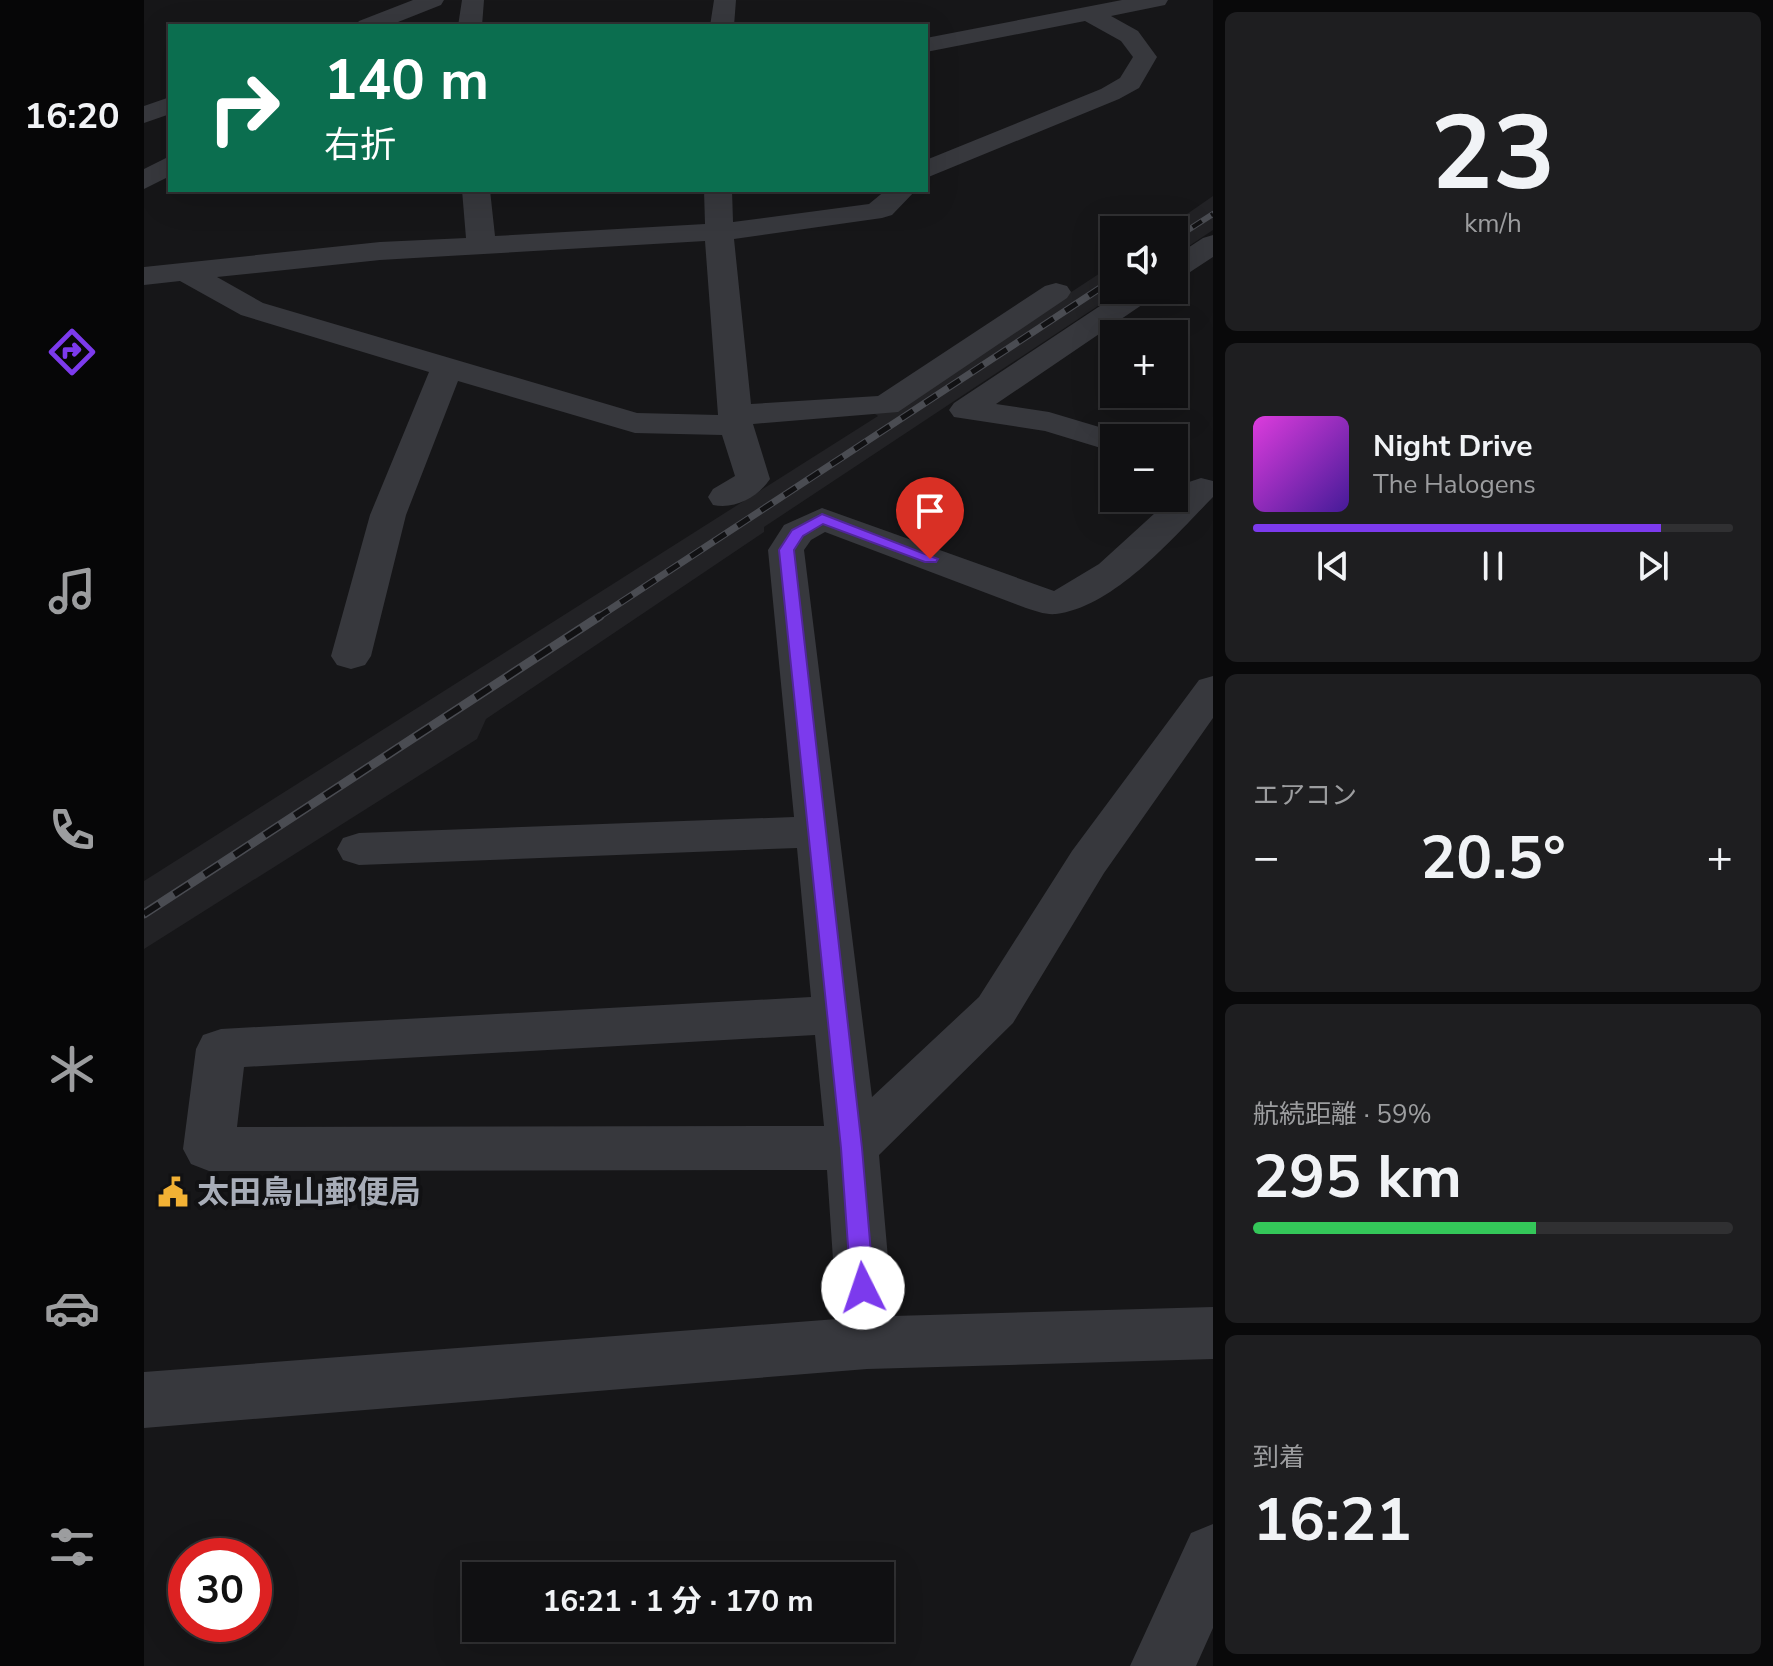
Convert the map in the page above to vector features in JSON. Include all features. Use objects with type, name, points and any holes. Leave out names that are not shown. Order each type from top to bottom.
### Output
[{"type":"street","points":[[372,24],[433,0]]},
{"type":"street","points":[[470,24],[473,0]]},
{"type":"street","points":[[722,24],[725,0]]},
{"type":"street","points":[[928,45],[1103,7],[1157,0]]},
{"type":"street","points":[[928,169],[1130,83],[1145,57],[1142,48],[1103,7]]},
{"type":"street","points":[[144,115],[168,106]]},
{"type":"street","points":[[144,181],[168,165]]},
{"type":"street","points":[[476,192],[481,244]]},
{"type":"street","points":[[718,192],[736,420],[753,479],[726,497]]},
{"type":"street","points":[[144,276],[481,244],[719,232],[872,212],[882,209],[900,192]]},
{"type":"street","points":[[1188,261],[1213,244]]},
{"type":"street","points":[[184,271],[252,309],[635,423],[736,420],[886,405],[1056,292]]},
{"type":"street","points":[[1100,438],[1049,422],[966,410],[1123,304]]},
{"type":"street","points":[[351,656],[388,515],[447,368]]},
{"type":"street","points":[[867,1343],[852,1148],[786,550],[797,533],[822,519],[1039,600],[1055,602],[1073,597],[1137,552],[1196,485]]},
{"type":"street","points":[[837,1015],[221,1049],[209,1149],[852,1148],[996,1010],[1088,862],[1213,689]]},
{"type":"street","points":[[359,849],[818,832]]},
{"type":"street","points":[[144,1400],[867,1343],[1213,1333]]},
{"type":"street","points":[[1163,1666],[1213,1555]]},
{"type":"shaded area","points":[[1213,196],[1213,230],[1188,247],[1188,216],[1184,216]]},
{"type":"shaded area","points":[[1100,273],[1101,304],[764,527],[764,532],[486,719],[477,739],[144,949],[144,881],[878,416],[872,412],[894,408]]},
{"type":"railway","points":[[1188,230],[1213,214]]},
{"type":"railway","points":[[597,618],[1100,288]]},
{"type":"railway","points":[[144,914],[600,616]]},
{"type":"place","name":"太田鳥山郵便局","points":[[173,1192]]},
{"type":"route","points":[[863,1288],[852,1148],[786,550],[797,533],[822,519],[930,559]]}]
